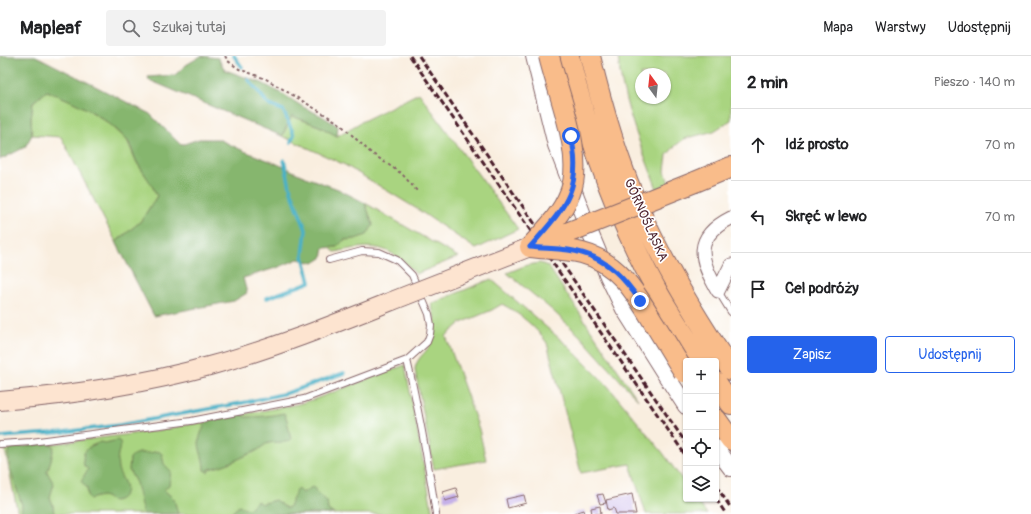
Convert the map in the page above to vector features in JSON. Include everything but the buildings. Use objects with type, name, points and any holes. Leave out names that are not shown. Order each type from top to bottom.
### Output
[{"type":"main road","points":[[530,247],[564,206],[572,187],[575,169],[574,148],[549,56]]},
{"type":"main road","name":"GÓRNOŚLĄSKA","points":[[569,56],[579,98],[595,150],[628,233],[656,290],[700,358]]},
{"type":"main road","name":"GÓRNOŚLĄSKA","points":[[590,56],[602,106],[620,159],[646,224],[681,292],[731,370]]},
{"type":"main road","points":[[601,56],[600,78],[602,106]]},
{"type":"main road","points":[[0,401],[91,391],[149,380],[209,366],[268,348],[392,301],[731,167]]},
{"type":"main road","points":[[530,247],[582,253],[600,260],[616,271],[627,282],[640,301],[683,370]]},
{"type":"main road","points":[[719,386],[731,404]]},
{"type":"main road","points":[[719,423],[731,440]]},
{"type":"street","points":[[534,56],[556,144],[608,276],[624,309],[683,402]]},
{"type":"street","points":[[718,290],[704,264],[702,255],[704,242],[712,230],[731,218]]},
{"type":"street","points":[[718,290],[731,265]]},
{"type":"street","points":[[719,452],[731,468]]},
{"type":"lane","points":[[0,444],[31,442],[190,421],[304,399],[407,360],[427,342],[431,325],[426,306],[412,275],[397,260],[379,252],[362,251],[329,260]]},
{"type":"lane","points":[[718,290],[731,312]]},
{"type":"lane","points":[[407,360],[414,387],[436,514]]},
{"type":"path","points":[[225,56],[228,61],[239,69],[266,79],[339,123],[370,152],[402,174],[417,191]]},
{"type":"green space","points":[[0,56],[35,56],[40,58],[150,114],[181,145],[199,139],[218,139],[308,178],[338,189],[365,203],[373,225],[367,235],[355,239],[344,240],[337,247],[324,248],[322,258],[314,263],[298,259],[279,267],[243,278],[247,293],[234,301],[154,316],[116,242],[141,221],[157,196],[136,161],[128,141],[109,123],[90,110],[47,91],[33,102],[31,119],[32,135],[25,147],[0,159]]},
{"type":"green space","points":[[201,56],[218,58],[225,70],[262,83],[303,107],[322,116],[338,126],[337,136],[319,126],[292,116],[282,136],[149,80],[148,77],[175,75],[186,65]]},
{"type":"green space","points":[[618,56],[731,56],[731,120],[714,131],[684,139],[675,146],[667,155],[665,171],[669,183],[657,189],[633,124],[624,90]]},
{"type":"green space","points":[[47,91],[78,103],[110,124],[127,140],[137,163],[151,183],[157,196],[141,221],[116,242],[61,137],[32,135],[31,119],[33,102]]},
{"type":"green space","points":[[419,93],[518,229],[476,249],[417,209],[345,165],[282,136],[292,116],[319,126],[337,136],[363,121]]},
{"type":"green space","points":[[365,203],[458,257],[416,274],[397,256],[379,248],[370,247],[348,249],[335,252],[329,247],[337,247],[344,240],[355,239],[373,225]]},
{"type":"green space","points":[[540,263],[548,266],[638,400],[579,335],[552,310],[507,273],[527,265]]},
{"type":"green space","points":[[491,279],[568,346],[607,385],[663,453],[683,481],[683,502],[698,502],[707,514],[646,514],[630,464],[581,473],[547,343],[538,331],[527,321],[502,304],[492,310],[461,323],[446,336],[479,429],[486,460],[434,469],[415,370],[417,362],[429,347],[434,335],[435,323],[431,304]]},
{"type":"green space","points":[[405,365],[433,514],[18,514],[5,450],[155,431],[298,404]]},
{"type":"green space","points":[[241,413],[245,417],[284,413],[291,440],[286,442],[272,442],[255,452],[224,465],[209,469],[208,472],[204,470],[199,439],[204,425],[212,420],[219,420]]},
{"type":"green space","points":[[118,440],[121,446],[117,462],[126,492],[120,499],[115,501],[111,501],[104,496],[90,499],[88,497],[87,488],[81,481],[88,469],[84,466],[84,453],[89,447],[100,442],[105,443]]},
{"type":"green space","points":[[49,443],[54,447],[47,472],[54,484],[50,497],[54,514],[21,514],[22,505],[11,472],[8,454],[11,448]]},
{"type":"green space","points":[[158,451],[162,454],[164,464],[171,471],[169,485],[164,490],[174,499],[178,514],[143,514],[136,483],[129,470],[130,458],[133,455]]},
{"type":"green space","points":[[314,487],[316,492],[327,501],[328,510],[334,514],[230,514],[239,506],[249,509],[257,501],[261,504],[275,500],[288,508],[296,489],[302,493]]},
{"type":"waterway","points":[[234,56],[242,67]]},
{"type":"waterway","points":[[248,79],[269,105],[283,110],[294,135],[291,142]]},
{"type":"waterway","points":[[267,298],[310,282],[303,256],[306,230],[291,191],[284,160]]},
{"type":"waterway","points":[[0,437],[64,432],[120,425],[247,402],[287,393],[344,373]]},
{"type":"railway","points":[[410,56],[683,452]]},
{"type":"railway","points":[[419,56],[683,439]]},
{"type":"railway","points":[[719,490],[731,508]]},
{"type":"railway","points":[[718,502],[726,514]]},
{"type":"route","points":[[571,136],[574,148],[575,169],[570,193],[560,212],[530,247],[582,253],[595,258],[607,264],[616,271],[633,290],[640,301]]}]
